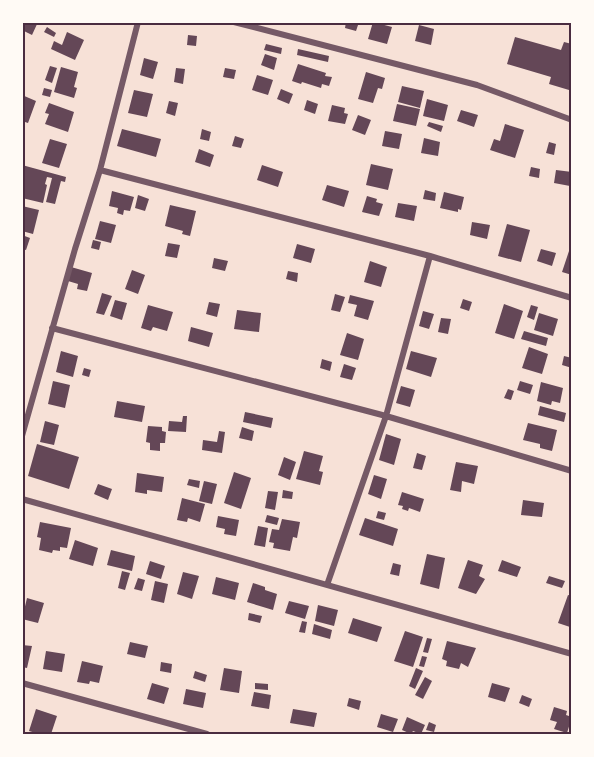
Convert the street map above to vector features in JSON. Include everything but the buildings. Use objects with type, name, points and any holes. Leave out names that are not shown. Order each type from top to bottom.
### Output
[{"type":"street","points":[[22,436],[100,170],[138,22]]},
{"type":"street","points":[[234,22],[477,85],[572,120]]},
{"type":"street","points":[[100,170],[430,256],[572,298]]},
{"type":"street","points":[[327,585],[386,416],[430,256]]},
{"type":"street","points":[[52,328],[386,416],[572,471]]},
{"type":"street","points":[[22,499],[572,654]]},
{"type":"street","points":[[22,682],[207,735]]}]
